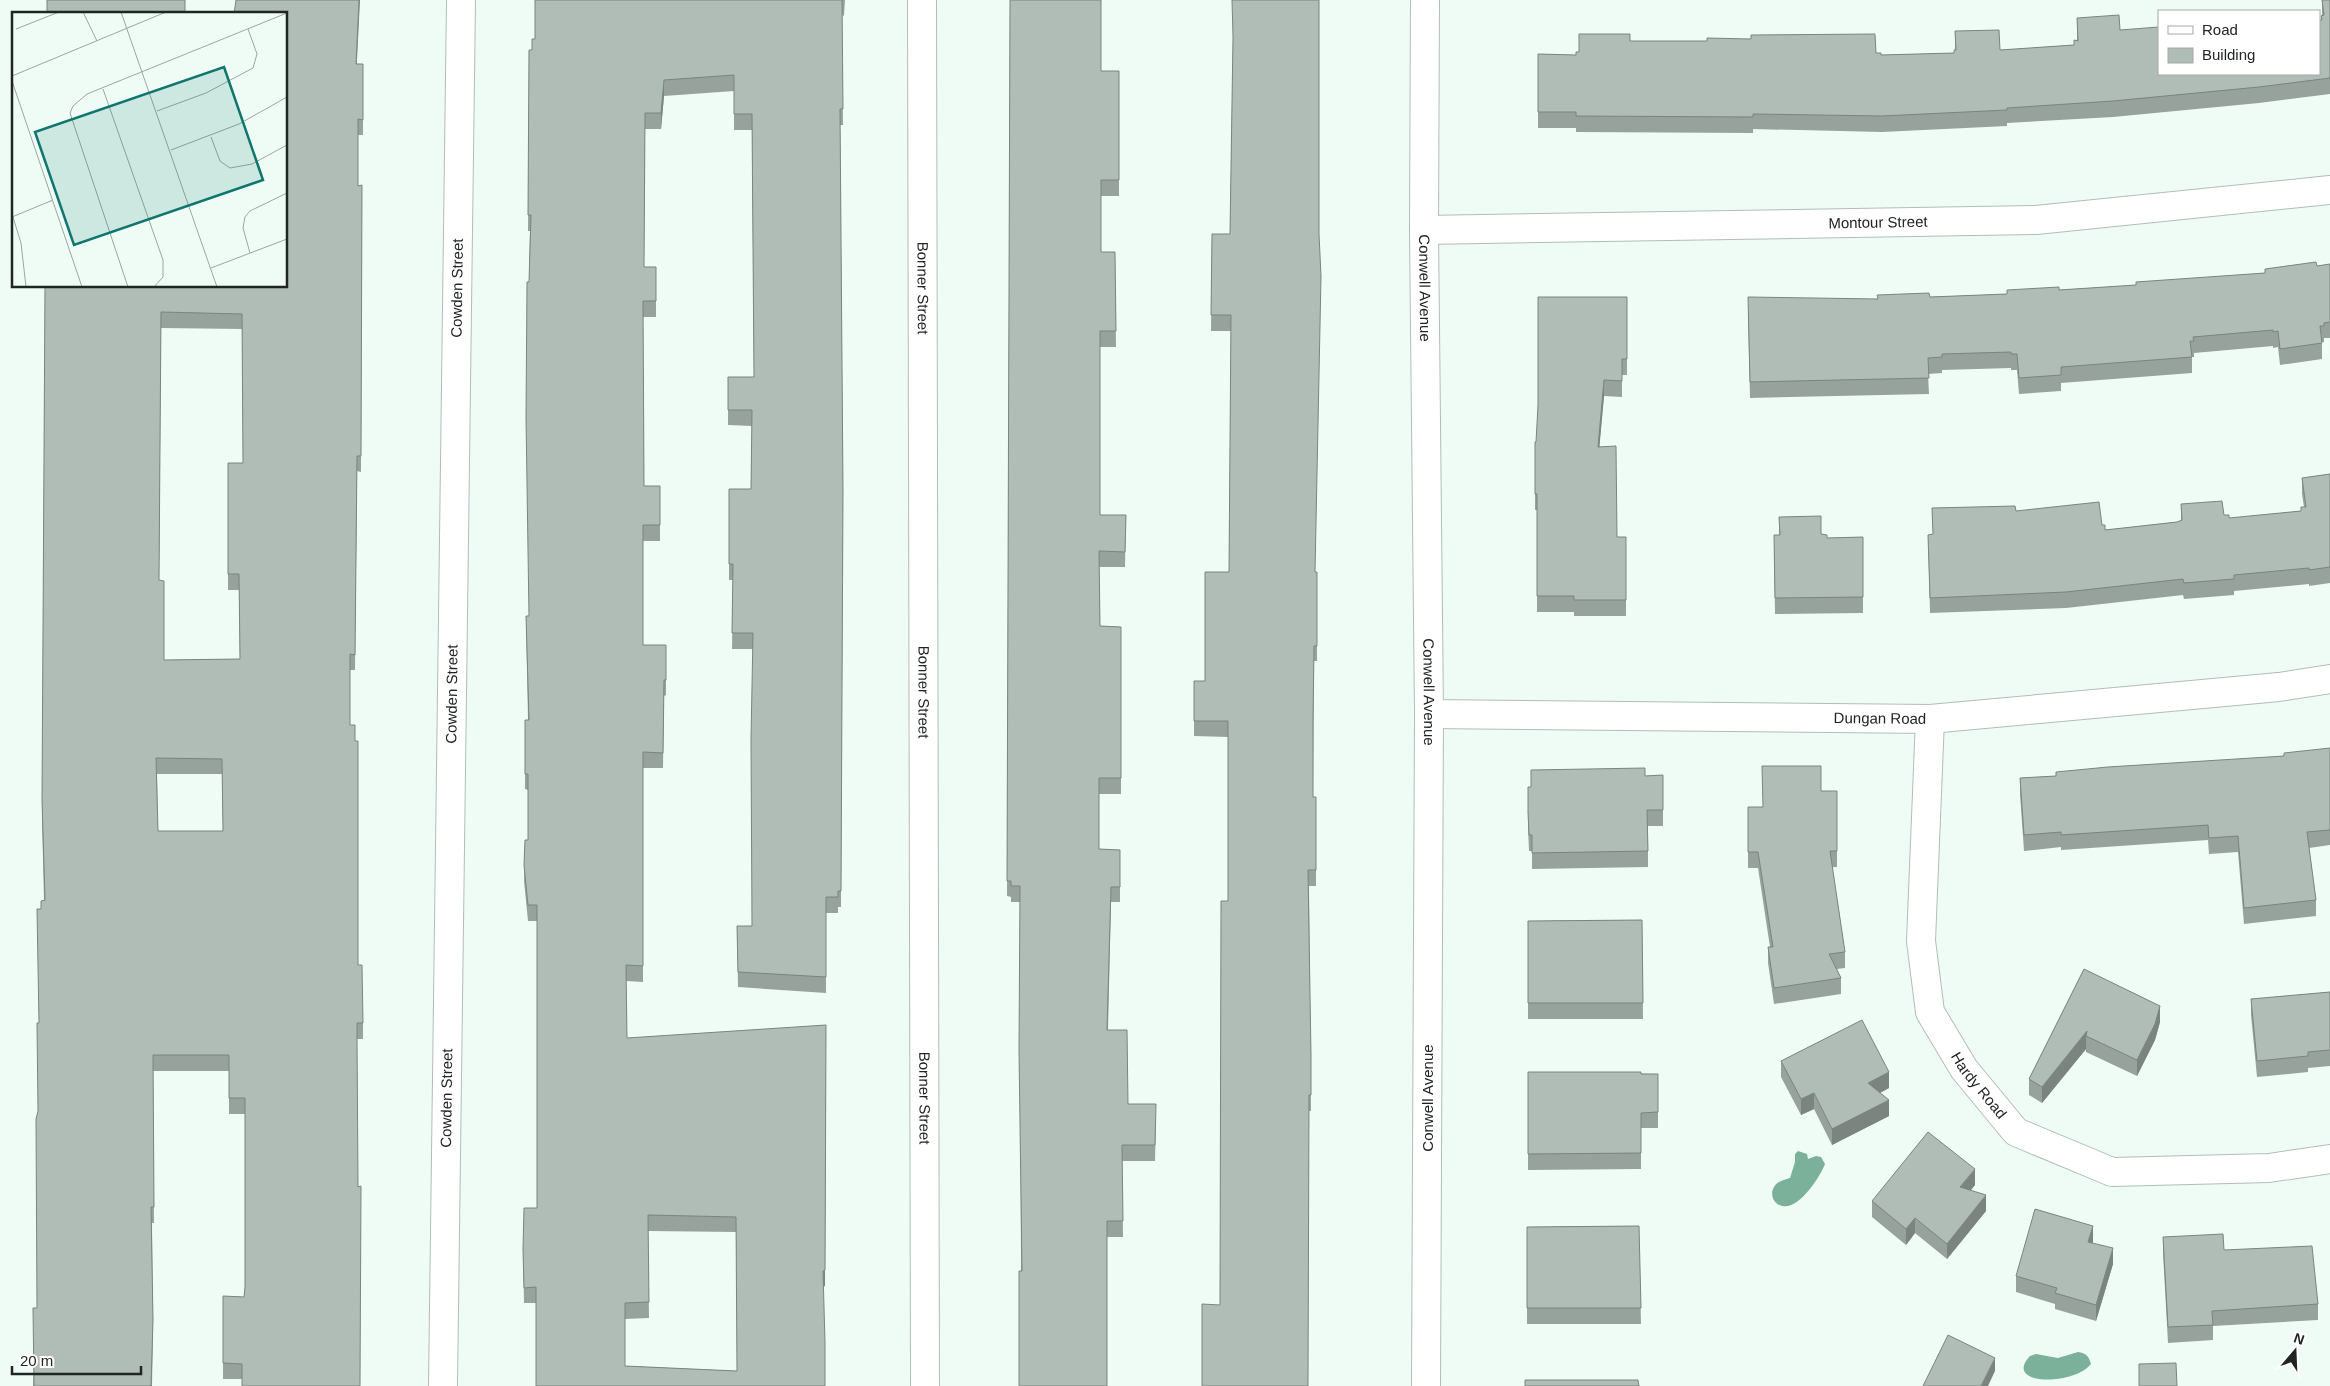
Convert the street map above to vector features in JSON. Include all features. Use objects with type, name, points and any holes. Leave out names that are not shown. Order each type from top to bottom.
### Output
[{"type":"street","name":"Cowden Street","points":[[443,1386],[461,0]]},
{"type":"street","name":"Bonner Street","points":[[922,0],[925,1386]]},
{"type":"street","name":"Conwell Avenue","points":[[1425,0],[1424,230],[1429,714],[1426,1386]]},
{"type":"street","name":"Montour Street","points":[[1424,230],[2036,220],[2330,190]]},
{"type":"street","name":"Dungan Road","points":[[1429,714],[1930,718],[2279,687],[2330,679]]},
{"type":"street","name":"Hardy Road","points":[[1930,718],[1921,941],[1930,1012],[1964,1069],[2016,1132],[2112,1172],[2269,1168],[2330,1159]]},
{"type":"shaded area","points":[[1798,1151],[1807,1154],[1808,1159],[1816,1156],[1821,1157],[1825,1164],[1819,1177],[1802,1198],[1789,1206],[1782,1206],[1773,1199],[1772,1191],[1779,1182],[1790,1178],[1795,1162],[1795,1154]]},
{"type":"shaded area","points":[[2078,1352],[2087,1355],[2091,1364],[2082,1371],[2070,1376],[2044,1380],[2033,1378],[2025,1373],[2024,1366],[2030,1356],[2036,1354],[2058,1358]]},
{"type":"building","points":[[47,0],[185,0],[185,12],[47,12]]},
{"type":"building","points":[[236,0],[359,0],[356,64],[363,64],[363,120],[358,119],[358,186],[362,185],[361,456],[357,456],[355,655],[350,654],[350,725],[355,725],[355,741],[358,741],[358,965],[362,965],[363,1023],[357,1023],[358,1187],[361,1186],[360,1386],[242,1386],[242,1364],[223,1363],[223,1296],[244,1297],[245,1287],[245,1098],[229,1098],[229,1055],[153,1055],[154,1207],[151,1207],[153,1320],[151,1386],[34,1386],[33,1308],[37,1308],[36,1119],[38,1111],[37,1023],[39,1023],[37,909],[41,909],[41,901],[45,900],[42,800],[45,288],[288,288],[288,12],[234,12]],"holes":[[[161,312],[242,314],[243,463],[228,463],[228,574],[239,574],[240,659],[164,660],[164,581],[159,580]],[[156,758],[222,759],[223,831],[158,831]]]},
{"type":"building","points":[[535,0],[842,0],[843,109],[840,109],[843,490],[841,891],[838,891],[838,897],[826,897],[826,977],[738,972],[737,926],[752,926],[751,739],[753,633],[732,633],[733,564],[729,564],[729,489],[751,489],[752,410],[728,410],[728,377],[754,377],[752,114],[734,114],[734,75],[664,80],[661,113],[645,113],[644,267],[656,267],[656,301],[643,301],[644,486],[660,486],[660,525],[643,525],[643,645],[666,645],[666,680],[664,680],[663,753],[643,752],[643,966],[626,965],[627,1038],[826,1025],[825,1270],[823,1271],[825,1386],[536,1386],[536,1287],[524,1288],[523,1249],[524,1208],[537,1208],[537,905],[528,905],[524,865],[525,840],[528,840],[528,774],[525,774],[525,720],[529,720],[526,616],[529,616],[526,418],[527,282],[529,282],[531,215],[528,215],[529,50],[532,50],[532,39],[535,39]],"holes":[[[648,1215],[736,1217],[737,1371],[625,1366],[625,1303],[649,1302]]]},
{"type":"building","points":[[1010,0],[1101,0],[1101,71],[1119,71],[1119,180],[1101,180],[1101,252],[1115,252],[1116,331],[1100,331],[1100,515],[1126,515],[1125,552],[1099,551],[1100,626],[1121,627],[1121,778],[1099,778],[1099,849],[1120,850],[1120,887],[1111,887],[1107,1030],[1127,1030],[1128,1104],[1156,1104],[1155,1145],[1122,1145],[1123,1221],[1107,1221],[1107,1386],[1019,1386],[1019,1271],[1022,1271],[1019,1050],[1020,886],[1011,886],[1011,881],[1007,881]]},
{"type":"building","points":[[1232,0],[1319,0],[1319,234],[1321,276],[1315,572],[1317,572],[1317,646],[1314,646],[1313,722],[1313,797],[1316,797],[1316,870],[1308,870],[1311,1095],[1309,1095],[1308,1386],[1202,1386],[1202,1304],[1220,1305],[1221,901],[1228,901],[1228,721],[1194,721],[1194,681],[1205,681],[1205,572],[1229,572],[1231,315],[1211,315],[1212,234],[1230,234]]},
{"type":"building","points":[[2322,0],[2330,0],[2330,78],[2259,87],[2113,101],[2007,108],[2007,110],[1882,116],[1753,114],[1753,117],[1576,116],[1576,112],[1538,112],[1538,54],[1576,55],[1576,52],[1579,52],[1579,34],[1630,34],[1630,41],[1707,41],[1707,38],[1751,39],[1751,35],[1875,34],[1876,53],[1881,53],[1881,55],[1954,53],[1954,50],[1956,50],[1955,31],[1999,30],[2000,50],[2074,45],[2074,40],[2078,41],[2077,18],[2119,15],[2120,30],[2158,27],[2158,75],[2320,75],[2320,20],[2322,20],[2321,16],[2324,15]]},
{"type":"building","points":[[2316,262],[2317,266],[2330,264],[2330,322],[2320,326],[2322,343],[2280,349],[2278,331],[2273,332],[2273,330],[2193,337],[2194,341],[2190,341],[2192,357],[2061,367],[2061,375],[2019,378],[2017,354],[2011,354],[2011,352],[1942,354],[1942,357],[1928,358],[1929,378],[1750,382],[1748,297],[1878,299],[1877,295],[1929,293],[1930,297],[2007,294],[2007,290],[2059,287],[2059,290],[2136,285],[2136,282],[2265,273],[2265,269]]},
{"type":"building","points":[[1538,297],[1627,297],[1627,359],[1622,359],[1622,381],[1604,380],[1598,447],[1616,446],[1617,537],[1626,537],[1626,600],[1574,600],[1574,596],[1537,596],[1535,442],[1538,405]]},
{"type":"building","points":[[2330,474],[2330,567],[2234,575],[2234,579],[2184,583],[2183,579],[2066,592],[1930,598],[1928,535],[1933,534],[1932,508],[2015,506],[2016,511],[2099,502],[2102,525],[2105,525],[2105,530],[2177,522],[2182,520],[2181,504],[2222,501],[2224,515],[2229,515],[2229,518],[2301,511],[2301,507],[2306,507],[2302,478]]},
{"type":"building","points":[[1821,516],[1821,534],[1827,535],[1827,538],[1863,537],[1863,597],[1775,598],[1774,535],[1780,535],[1779,517]]},
{"type":"building","points":[[2330,748],[2330,830],[2307,832],[2316,900],[2244,908],[2238,836],[2209,838],[2208,825],[2061,835],[2061,832],[2024,835],[2020,778],[2056,776],[2056,772],[2108,767],[2284,756],[2284,753]]},
{"type":"building","points":[[1762,766],[1821,766],[1821,791],[1837,791],[1837,851],[1830,851],[1845,952],[1829,954],[1841,978],[1774,988],[1768,947],[1773,947],[1758,852],[1748,852],[1748,807],[1763,807]]},
{"type":"building","points":[[1645,768],[1645,776],[1663,775],[1663,810],[1647,810],[1648,851],[1532,853],[1532,835],[1529,835],[1528,812],[1528,787],[1531,787],[1531,770]]},
{"type":"building","points":[[1642,920],[1643,1003],[1528,1003],[1528,921]]},
{"type":"building","points":[[2084,969],[2160,1006],[2155,1024],[2137,1060],[2086,1036],[2087,1031],[2042,1087],[2029,1079]]},
{"type":"building","points":[[2330,992],[2330,1050],[2308,1052],[2308,1056],[2257,1061],[2251,999]]},
{"type":"building","points":[[1862,1020],[1889,1072],[1868,1083],[1889,1100],[1832,1129],[1814,1093],[1801,1099],[1781,1061]]},
{"type":"building","points":[[1528,1072],[1641,1072],[1641,1074],[1658,1074],[1658,1112],[1641,1113],[1641,1153],[1528,1154]]},
{"type":"building","points":[[1928,1132],[1975,1169],[1960,1187],[1986,1195],[1947,1244],[1915,1218],[1906,1229],[1872,1201]]},
{"type":"building","points":[[2035,1209],[2093,1226],[2088,1242],[2113,1248],[2096,1305],[2055,1293],[2057,1288],[2016,1276]]},
{"type":"building","points":[[1639,1226],[1641,1308],[1527,1308],[1527,1227]]},
{"type":"building","points":[[2223,1234],[2224,1250],[2312,1246],[2318,1304],[2212,1311],[2213,1325],[2168,1327],[2163,1237]]},
{"type":"building","points":[[1948,1335],[1995,1358],[1981,1386],[1923,1386]]},
{"type":"building","points":[[2176,1363],[2177,1386],[2139,1386],[2139,1364]]},
{"type":"building","points":[[1525,1380],[1638,1380],[1639,1386],[1525,1386]]}]
